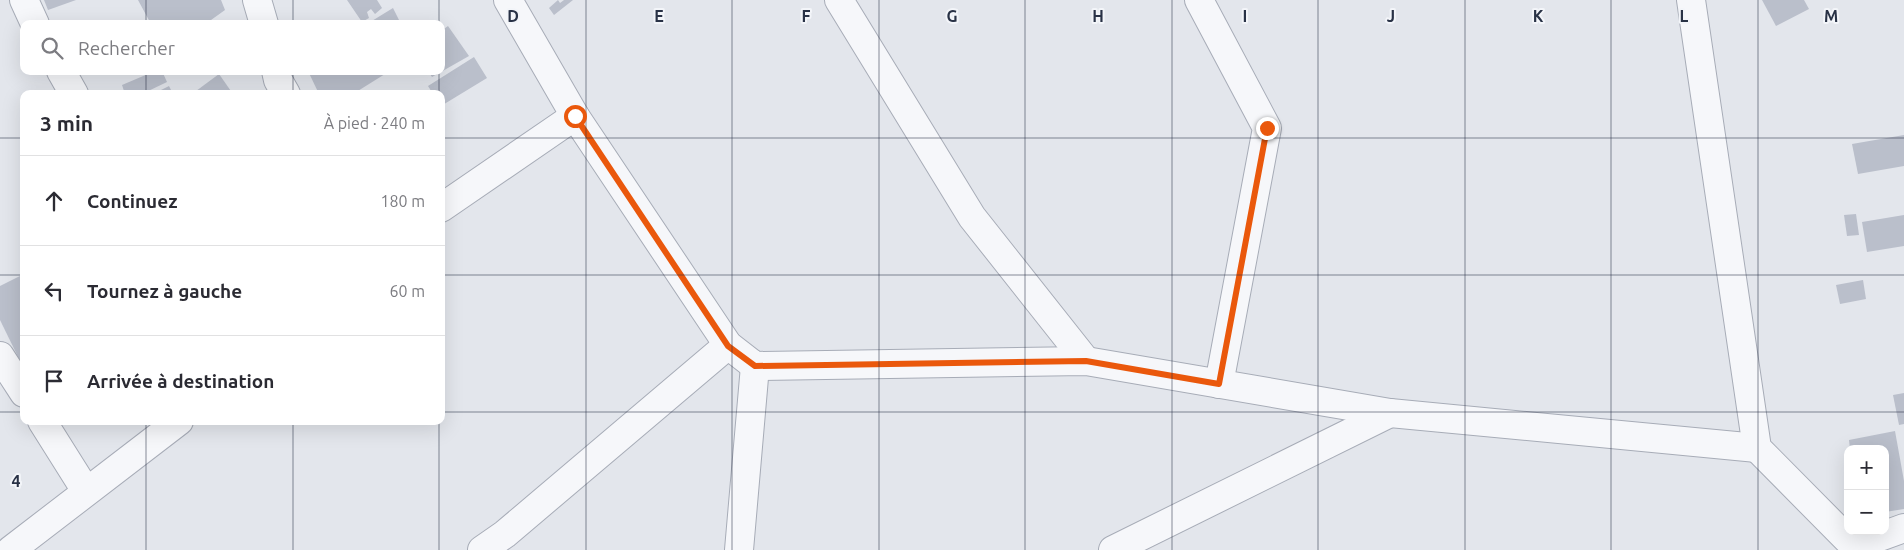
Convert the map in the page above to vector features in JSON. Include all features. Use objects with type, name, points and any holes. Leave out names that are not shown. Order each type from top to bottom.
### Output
[{"type":"street","points":[[24,0],[33,20]]},
{"type":"street","points":[[257,0],[263,20]]},
{"type":"street","points":[[508,0],[575,116],[728,346],[755,366],[1086,361],[1390,413],[1757,448]]},
{"type":"street","points":[[839,0],[972,217],[1086,361]]},
{"type":"street","points":[[1199,0],[1267,128],[1219,384]]},
{"type":"street","points":[[1691,0],[1757,448],[1856,548],[1904,528]]},
{"type":"street","points":[[62,75],[72,90]]},
{"type":"street","points":[[277,75],[284,90]]},
{"type":"street","points":[[445,205],[575,116]]},
{"type":"street","points":[[482,550],[506,542],[728,346]]},
{"type":"street","points":[[0,356],[20,387]]},
{"type":"street","points":[[739,550],[755,366]]},
{"type":"street","points":[[1113,550],[1390,413]]},
{"type":"street","points":[[45,425],[86,491]]},
{"type":"street","points":[[11,550],[173,425]]},
{"type":"building","points":[[44,0],[76,0],[48,10]]},
{"type":"building","points":[[138,0],[221,0],[225,10],[211,20],[149,20]]},
{"type":"building","points":[[347,0],[377,0],[382,8],[375,14],[371,9],[367,12],[369,18],[361,20]]},
{"type":"building","points":[[558,0],[560,3],[564,0],[573,0],[554,15],[549,8]]},
{"type":"building","points":[[1762,0],[1804,0],[1809,9],[1776,26]]},
{"type":"building","points":[[393,8],[399,20],[374,20]]},
{"type":"building","points":[[448,26],[469,56],[445,70],[445,28]]},
{"type":"building","points":[[474,57],[487,78],[445,104],[445,90],[430,90],[428,86]]},
{"type":"building","points":[[146,75],[164,75],[167,82],[150,90],[124,90],[122,85]]},
{"type":"building","points":[[220,75],[230,90],[197,90]]},
{"type":"building","points":[[310,75],[383,75],[359,90],[317,90]]},
{"type":"building","points":[[169,86],[171,90],[161,90]]},
{"type":"building","points":[[1904,135],[1904,166],[1858,174],[1852,144]]},
{"type":"building","points":[[1856,214],[1859,235],[1847,236],[1844,215]]},
{"type":"building","points":[[1904,215],[1904,246],[1867,252],[1862,222]]},
{"type":"building","points":[[20,276],[20,361],[0,320],[0,286]]},
{"type":"building","points":[[1863,280],[1866,299],[1840,304],[1836,285]]},
{"type":"building","points":[[1904,393],[1904,424],[1899,425],[1893,395]]},
{"type":"building","points":[[1895,431],[1904,481],[1904,509],[1889,511],[1889,445],[1850,445],[1849,440]]},
{"type":"route","points":[[575,116],[728,346],[755,366],[1086,361],[1219,384],[1267,128]]}]
